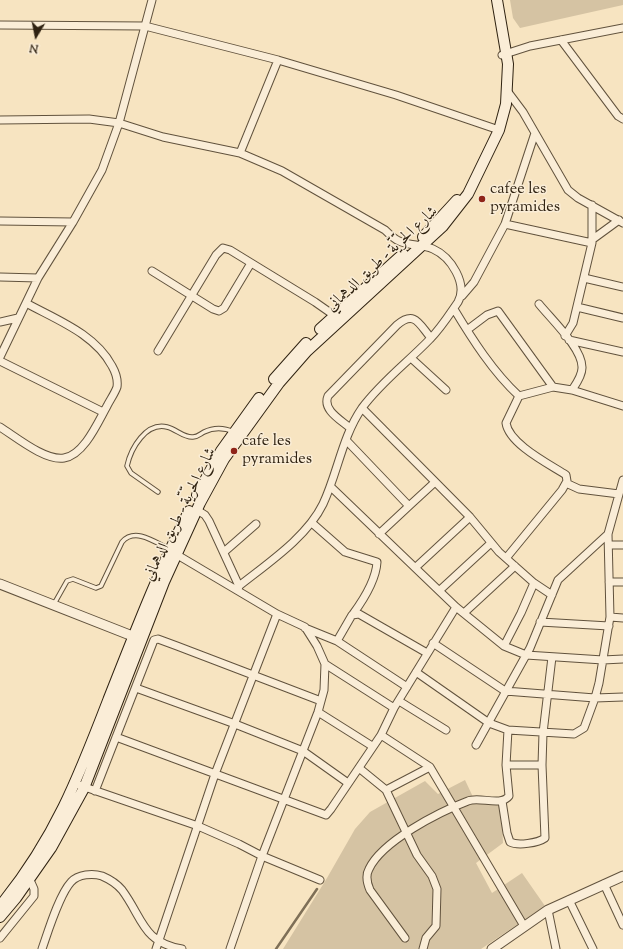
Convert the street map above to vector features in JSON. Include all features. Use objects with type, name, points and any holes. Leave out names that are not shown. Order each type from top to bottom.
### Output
[{"type":"main road","name":"شارع الحرّيّة - طريق الدهماني","points":[[173,552],[197,510],[237,433],[307,350],[419,245],[462,194],[504,112],[508,92],[508,75],[491,0]]},
{"type":"main road","name":"شارع الحرّيّة - طريق الدهماني","points":[[496,129],[501,102],[504,54],[497,0]]},
{"type":"main road","name":"شارع الحرّيّة - طريق الدهماني","points":[[0,917],[30,880],[51,848],[80,786],[137,638],[205,479],[284,366],[335,316],[419,245]]},
{"type":"main road","name":"شارع الحرّيّة - طريق الدهماني","points":[[0,906],[44,845],[80,786]]},
{"type":"street","points":[[0,357],[38,278],[73,222],[102,170],[119,123],[152,0]]},
{"type":"street","points":[[0,25],[145,26],[278,60],[396,95],[496,129]]},
{"type":"street","points":[[504,54],[561,40],[623,28]]},
{"type":"street","points":[[561,40],[618,116],[623,119]]},
{"type":"street","points":[[240,153],[278,60]]},
{"type":"street","points":[[505,224],[592,241],[621,221],[568,190],[515,100],[508,92]]},
{"type":"street","points":[[0,120],[89,120],[119,123],[163,137],[240,153],[282,171],[384,230],[400,242],[419,245],[439,252],[448,262],[461,282],[462,296]]},
{"type":"street","points":[[239,588],[278,555],[312,523],[330,487],[350,428],[362,408],[374,394],[431,338],[474,282],[505,224],[535,133]]},
{"type":"street","points":[[567,338],[573,323],[592,241],[592,205]]},
{"type":"street","points":[[0,221],[73,222]]},
{"type":"street","points":[[158,351],[216,254],[223,248],[230,250],[315,302],[335,316]]},
{"type":"street","points":[[152,271],[191,296],[219,311],[224,308],[251,263]]},
{"type":"street","points":[[0,277],[38,278]]},
{"type":"street","points":[[584,278],[623,287]]},
{"type":"street","points":[[0,427],[49,457],[64,458],[74,454],[92,434],[117,387],[117,376],[112,365],[96,344],[75,329],[26,303]]},
{"type":"street","points":[[539,304],[567,338],[580,357],[582,366],[580,376],[572,390]]},
{"type":"street","points":[[577,306],[623,318]]},
{"type":"street","points":[[454,309],[467,330],[508,386],[519,396]]},
{"type":"street","points":[[467,330],[487,315],[498,311],[553,387]]},
{"type":"street","points":[[350,428],[328,407],[326,400],[328,396],[397,325],[407,318],[410,317],[416,321],[431,338]]},
{"type":"street","points":[[0,322],[18,318]]},
{"type":"street","points":[[567,338],[623,352]]},
{"type":"street","points":[[411,358],[446,390]]},
{"type":"street","points":[[0,361],[104,412]]},
{"type":"street","points":[[507,557],[520,544],[566,483],[566,475],[523,446],[510,434],[506,423],[519,396],[553,387],[572,390],[623,406]]},
{"type":"street","points":[[362,408],[434,483],[470,517],[491,543],[534,583],[552,595]]},
{"type":"street","points":[[346,440],[409,506]]},
{"type":"street","points":[[476,745],[526,655],[558,580],[608,534],[619,507],[619,494],[623,480]]},
{"type":"street","points":[[379,534],[434,483]]},
{"type":"street","points":[[566,483],[579,489],[619,494]]},
{"type":"street","points":[[330,487],[440,590],[456,607],[504,646],[526,655],[603,660],[623,659]]},
{"type":"street","points":[[197,510],[209,521],[239,588]]},
{"type":"street","points":[[416,568],[470,517]]},
{"type":"street","points":[[312,523],[346,552],[377,562],[376,569],[365,597],[353,614],[338,641]]},
{"type":"street","points":[[224,552],[256,524]]},
{"type":"street","points":[[416,672],[489,723],[508,730],[574,734],[581,732],[584,728],[598,691],[609,626],[608,534]]},
{"type":"street","points":[[440,590],[491,543]]},
{"type":"street","points":[[609,545],[623,545]]},
{"type":"street","points":[[173,552],[239,588],[277,614],[305,628],[338,641],[407,687]]},
{"type":"street","points":[[464,613],[515,566]]},
{"type":"street","points":[[609,582],[623,582]]},
{"type":"street","points":[[504,646],[534,583]]},
{"type":"street","points":[[0,584],[137,638]]},
{"type":"street","points":[[116,737],[326,814],[332,809],[372,746],[381,735],[394,708],[456,607]]},
{"type":"street","points":[[157,946],[215,774],[277,614]]},
{"type":"street","points":[[353,614],[371,619],[427,654]]},
{"type":"street","points":[[610,618],[623,618]]},
{"type":"street","points":[[540,622],[609,626]]},
{"type":"street","points":[[230,949],[262,856],[285,799],[321,701],[326,678],[325,664],[317,646],[305,628]]},
{"type":"street","points":[[95,791],[136,688],[151,644],[158,639],[321,701]]},
{"type":"street","points":[[433,643],[505,691],[548,696],[595,698],[623,697]]},
{"type":"street","points":[[502,801],[506,833],[510,842],[513,844],[533,842],[545,838],[542,766],[543,733],[552,657]]},
{"type":"street","points":[[325,664],[394,708]]},
{"type":"street","points":[[136,688],[235,724],[303,751],[348,783]]},
{"type":"street","points":[[399,701],[446,730]]},
{"type":"street","points":[[318,712],[372,746]]},
{"type":"street","points":[[405,938],[370,890],[366,881],[368,870],[380,852],[406,832],[470,800],[502,801],[509,796],[506,765],[508,730]]},
{"type":"street","points":[[381,735],[430,766],[524,926]]},
{"type":"street","points":[[506,765],[542,766]]},
{"type":"street","points":[[386,790],[430,766]]},
{"type":"street","points":[[359,768],[386,790],[406,832],[437,889],[436,926],[426,938],[423,949]]},
{"type":"street","points":[[80,786],[198,826],[262,856],[320,880]]},
{"type":"street","points":[[42,949],[56,910],[70,882],[85,875],[96,874],[108,879],[121,888],[144,928],[157,946],[182,949]]},
{"type":"street","points":[[496,948],[524,926],[548,910],[623,876]]},
{"type":"street","points":[[0,938],[34,896],[34,889],[30,880]]},
{"type":"street","points":[[604,884],[623,925]]},
{"type":"street","points":[[569,900],[594,949]]},
{"type":"street","points":[[548,910],[556,949]]},
{"type":"lane","points":[[158,492],[131,473],[127,466],[129,457],[146,431],[155,426],[166,427],[190,437],[196,437],[215,428],[226,428],[237,433]]},
{"type":"lane","points":[[54,604],[67,581],[73,579],[96,588],[101,586],[122,542],[127,537],[134,535],[144,537],[173,552]]},
{"type":"shaded area","points":[[510,0],[623,0],[623,5],[520,28],[513,18]]},
{"type":"shaded area","points":[[465,780],[473,797],[501,802],[503,843],[476,863],[492,893],[522,873],[545,906],[481,949],[283,949],[327,878],[355,829],[370,812],[425,781],[438,794]]},
{"type":"waterway","points":[[276,949],[317,889]]},
{"type":"place","name":"cafee les pyramides","points":[[482,199]]},
{"type":"place","name":"cafe les pyramides","points":[[234,451]]}]
